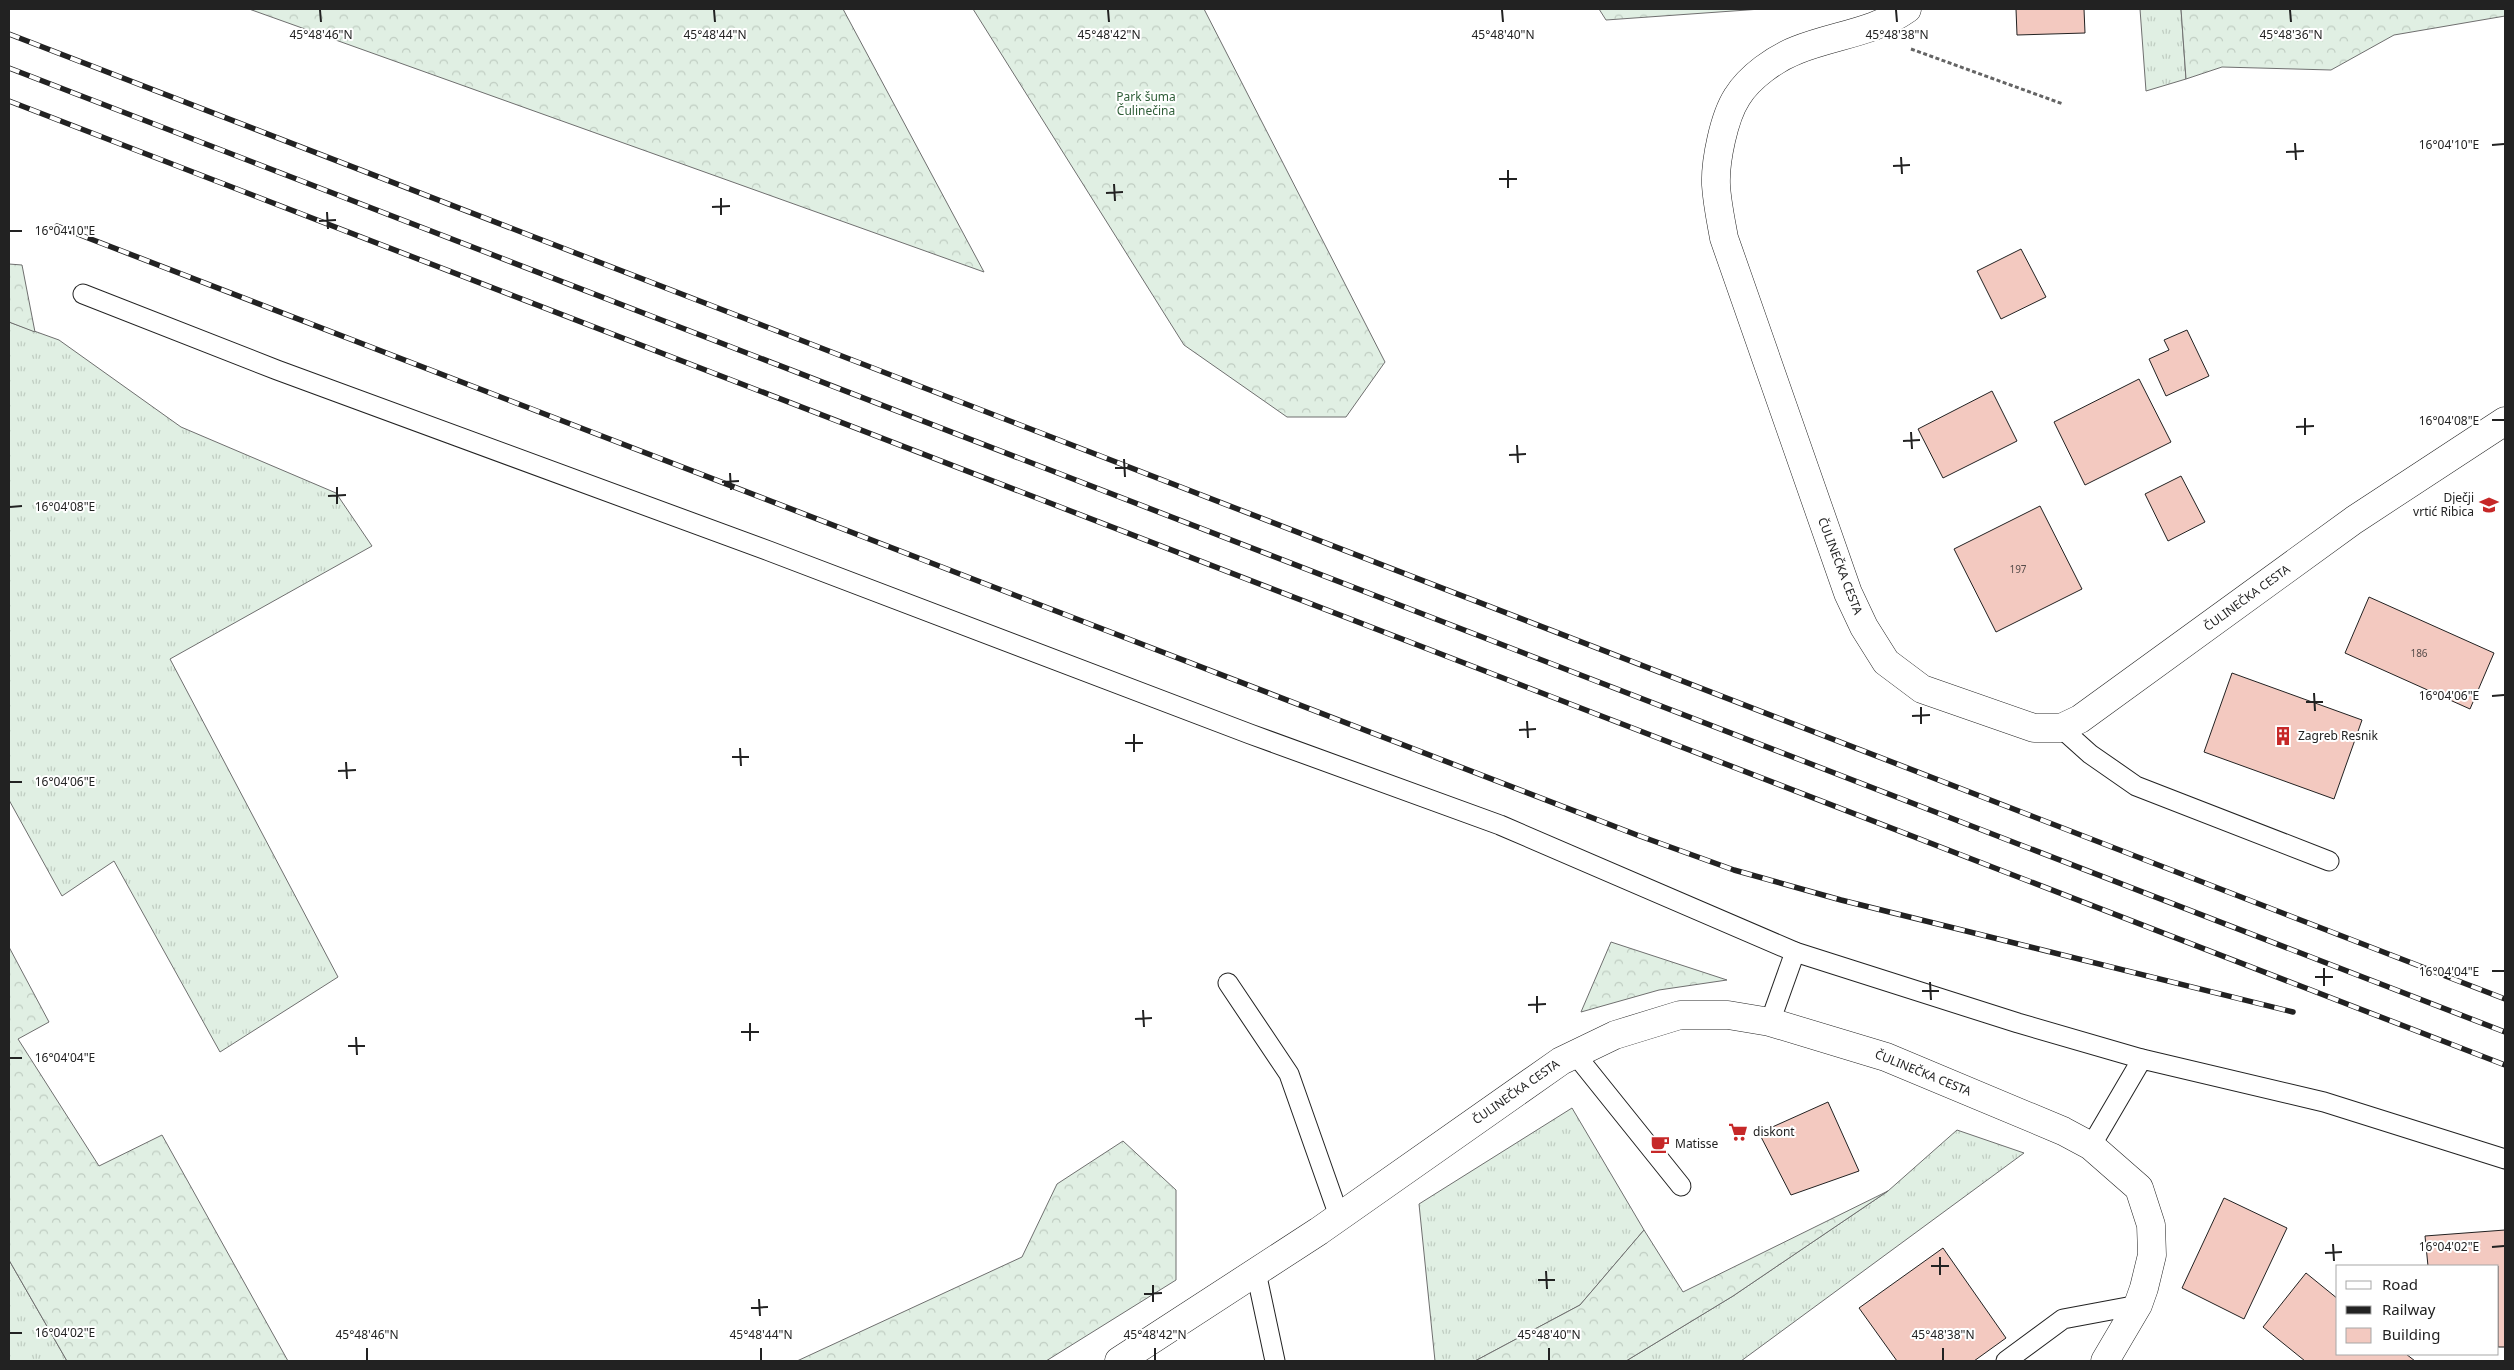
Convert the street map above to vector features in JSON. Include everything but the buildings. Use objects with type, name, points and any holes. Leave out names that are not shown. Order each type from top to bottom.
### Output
[{"type":"street","name":"ČULINEČKA CESTA","points":[[1907,9],[1891,21],[1867,30],[1796,50],[1761,71],[1737,97],[1719,144],[1716,184],[1724,238],[1848,593],[1864,627],[1886,662],[1922,688],[2034,728],[2062,728],[2080,719],[2354,520],[2505,421]]},
{"type":"street","name":"ČULINEČKA CESTA","points":[[1119,1361],[1340,1216],[1561,1061],[1615,1035],[1680,1015],[1728,1015],[1770,1022],[1886,1057],[2063,1131],[2091,1146],[2138,1188],[2151,1225],[2152,1255],[2138,1305],[2108,1360]]},
{"type":"lane","points":[[83,294],[286,373],[769,551],[1250,734],[1500,825],[1795,952],[2018,1023],[2142,1059],[2324,1102],[2505,1159]]},
{"type":"lane","points":[[2062,728],[2090,754],[2136,786],[2328,861]]},
{"type":"lane","points":[[1770,1022],[1795,952]]},
{"type":"lane","points":[[1228,982],[1289,1074],[1340,1216]]},
{"type":"lane","points":[[1575,1054],[1681,1186]]},
{"type":"lane","points":[[2091,1146],[2142,1059]]},
{"type":"lane","points":[[1256,1272],[1276,1361]]},
{"type":"lane","points":[[2006,1361],[2063,1319],[2138,1305]]},
{"type":"path","points":[[1867,30],[1931,57],[2063,104]]},
{"type":"green space","points":[[249,9],[843,9],[984,272]]},
{"type":"green space","name":"Park šuma Čulinečina","points":[[973,9],[1204,9],[1385,362],[1346,417],[1287,417],[1184,345]]},
{"type":"green space","points":[[1599,9],[1761,9],[1606,20]]},
{"type":"green space","points":[[2140,9],[2181,9],[2186,79],[2146,91]]},
{"type":"green space","points":[[2181,9],[2505,9],[2505,16],[2394,35],[2331,70],[2222,67],[2186,79]]},
{"type":"green space","points":[[9,264],[22,265],[35,332],[9,322]]},
{"type":"green space","points":[[9,322],[59,340],[181,427],[336,493],[372,546],[170,659],[338,977],[220,1052],[114,861],[62,896],[9,800]]},
{"type":"green space","points":[[1611,942],[1727,980],[1659,990],[1581,1012]]},
{"type":"green space","points":[[9,947],[49,1022],[18,1039],[99,1166],[162,1135],[288,1361],[67,1361],[9,1260]]},
{"type":"green space","points":[[1572,1108],[1644,1230],[1580,1305],[1475,1361],[1435,1361],[1419,1204]]},
{"type":"green space","points":[[1957,1130],[2024,1153],[1741,1361],[1626,1361],[1733,1296],[1888,1191]]},
{"type":"green space","points":[[1123,1141],[1176,1190],[1176,1280],[1046,1361],[797,1361],[1022,1257],[1057,1184]]},
{"type":"green space","points":[[1888,1191],[1733,1296],[1626,1361],[1475,1361],[1580,1305],[1644,1230],[1683,1292]]},
{"type":"green space","points":[[9,1260],[67,1361],[9,1361]]},
{"type":"railway","points":[[9,34],[2505,999]]},
{"type":"railway","points":[[9,68],[2505,1032]]},
{"type":"railway","points":[[9,101],[2505,1065]]},
{"type":"railway","points":[[57,226],[1637,835],[1734,870],[1841,900],[2293,1012]]},
{"type":"place","name":"Dječji vrtić Ribica","points":[[2489,505]]},
{"type":"place","name":"Zagreb Resnik","points":[[2283,736]]},
{"type":"place","name":"diskont","points":[[1738,1132]]},
{"type":"place","name":"Matisse","points":[[1660,1144]]}]
